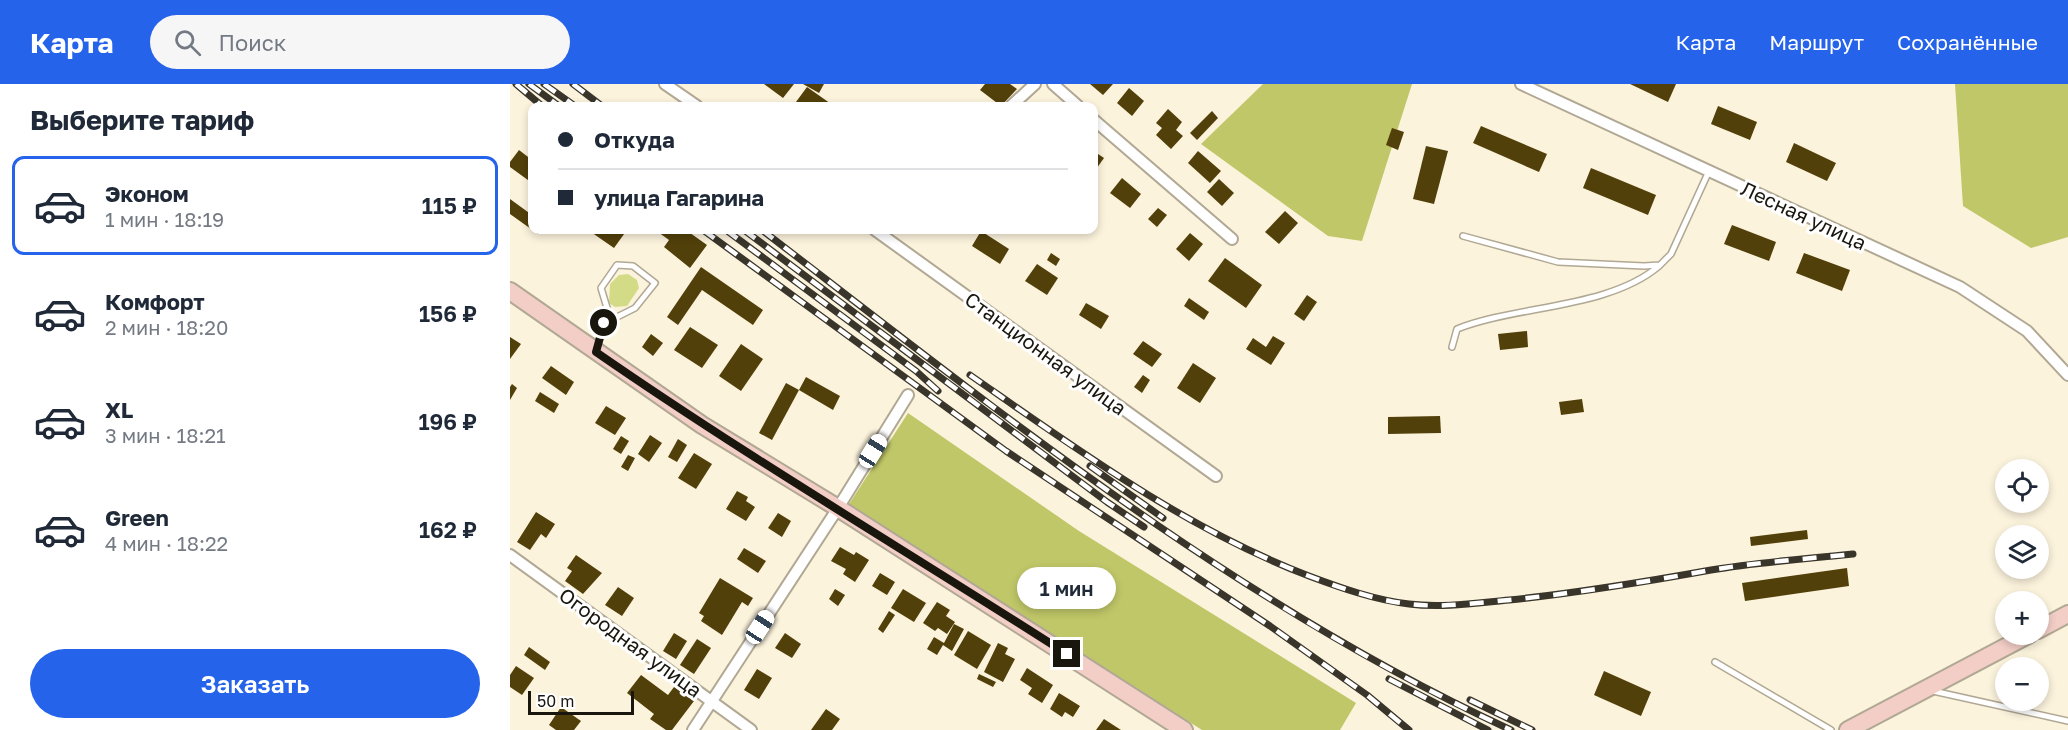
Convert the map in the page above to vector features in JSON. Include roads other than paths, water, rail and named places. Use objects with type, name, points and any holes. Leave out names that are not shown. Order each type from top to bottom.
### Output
[{"type":"street","points":[[664,84],[691,102]]},
{"type":"street","points":[[1015,102],[1035,84]]},
{"type":"street","points":[[1053,84],[1073,102]]},
{"type":"street","name":"Лесная улица","points":[[1521,84],[1960,287],[2027,331],[2068,375]]},
{"type":"street","points":[[1098,123],[1232,240]]},
{"type":"street","name":"Станционная улица","points":[[883,234],[1216,476]]},
{"type":"street","points":[[510,291],[702,425],[838,508],[1184,730]]},
{"type":"street","points":[[693,730],[838,508],[908,394]]},
{"type":"street","name":"Огородная улица","points":[[510,555],[752,730]]},
{"type":"street","points":[[2049,624],[2068,614]]},
{"type":"street","points":[[1848,730],[2009,645]]},
{"type":"lane","points":[[1452,347],[1457,329],[1474,322],[1536,311],[1604,293],[1648,275],[1671,254],[1710,171]]},
{"type":"lane","points":[[1463,236],[1558,262],[1660,265]]},
{"type":"lane","points":[[596,352],[604,323],[608,311],[601,288],[617,265],[633,266],[655,283],[635,308],[604,323]]},
{"type":"lane","points":[[1715,662],[1831,730]]},
{"type":"lane","points":[[1925,690],[2068,721]]},
{"type":"railway","points":[[516,84],[537,102]]},
{"type":"railway","points":[[529,84],[554,102]]},
{"type":"railway","points":[[544,84],[569,102]]},
{"type":"railway","points":[[573,84],[597,102]]},
{"type":"railway","points":[[708,234],[1006,451],[1270,626],[1367,695],[1409,730]]},
{"type":"railway","points":[[731,234],[916,371],[938,391]]},
{"type":"railway","points":[[749,234],[1107,502],[1144,527]]},
{"type":"railway","points":[[767,234],[1031,435],[1216,564],[1312,624],[1410,680],[1511,730]]},
{"type":"railway","points":[[970,375],[1092,459],[1176,512],[1264,557],[1309,576],[1384,600],[1409,604],[1459,605],[1585,591],[1746,565],[1853,554]]},
{"type":"railway","points":[[1090,466],[1163,518]]},
{"type":"railway","points":[[1389,679],[1488,730]]},
{"type":"railway","points":[[1470,700],[1532,730]]}]
